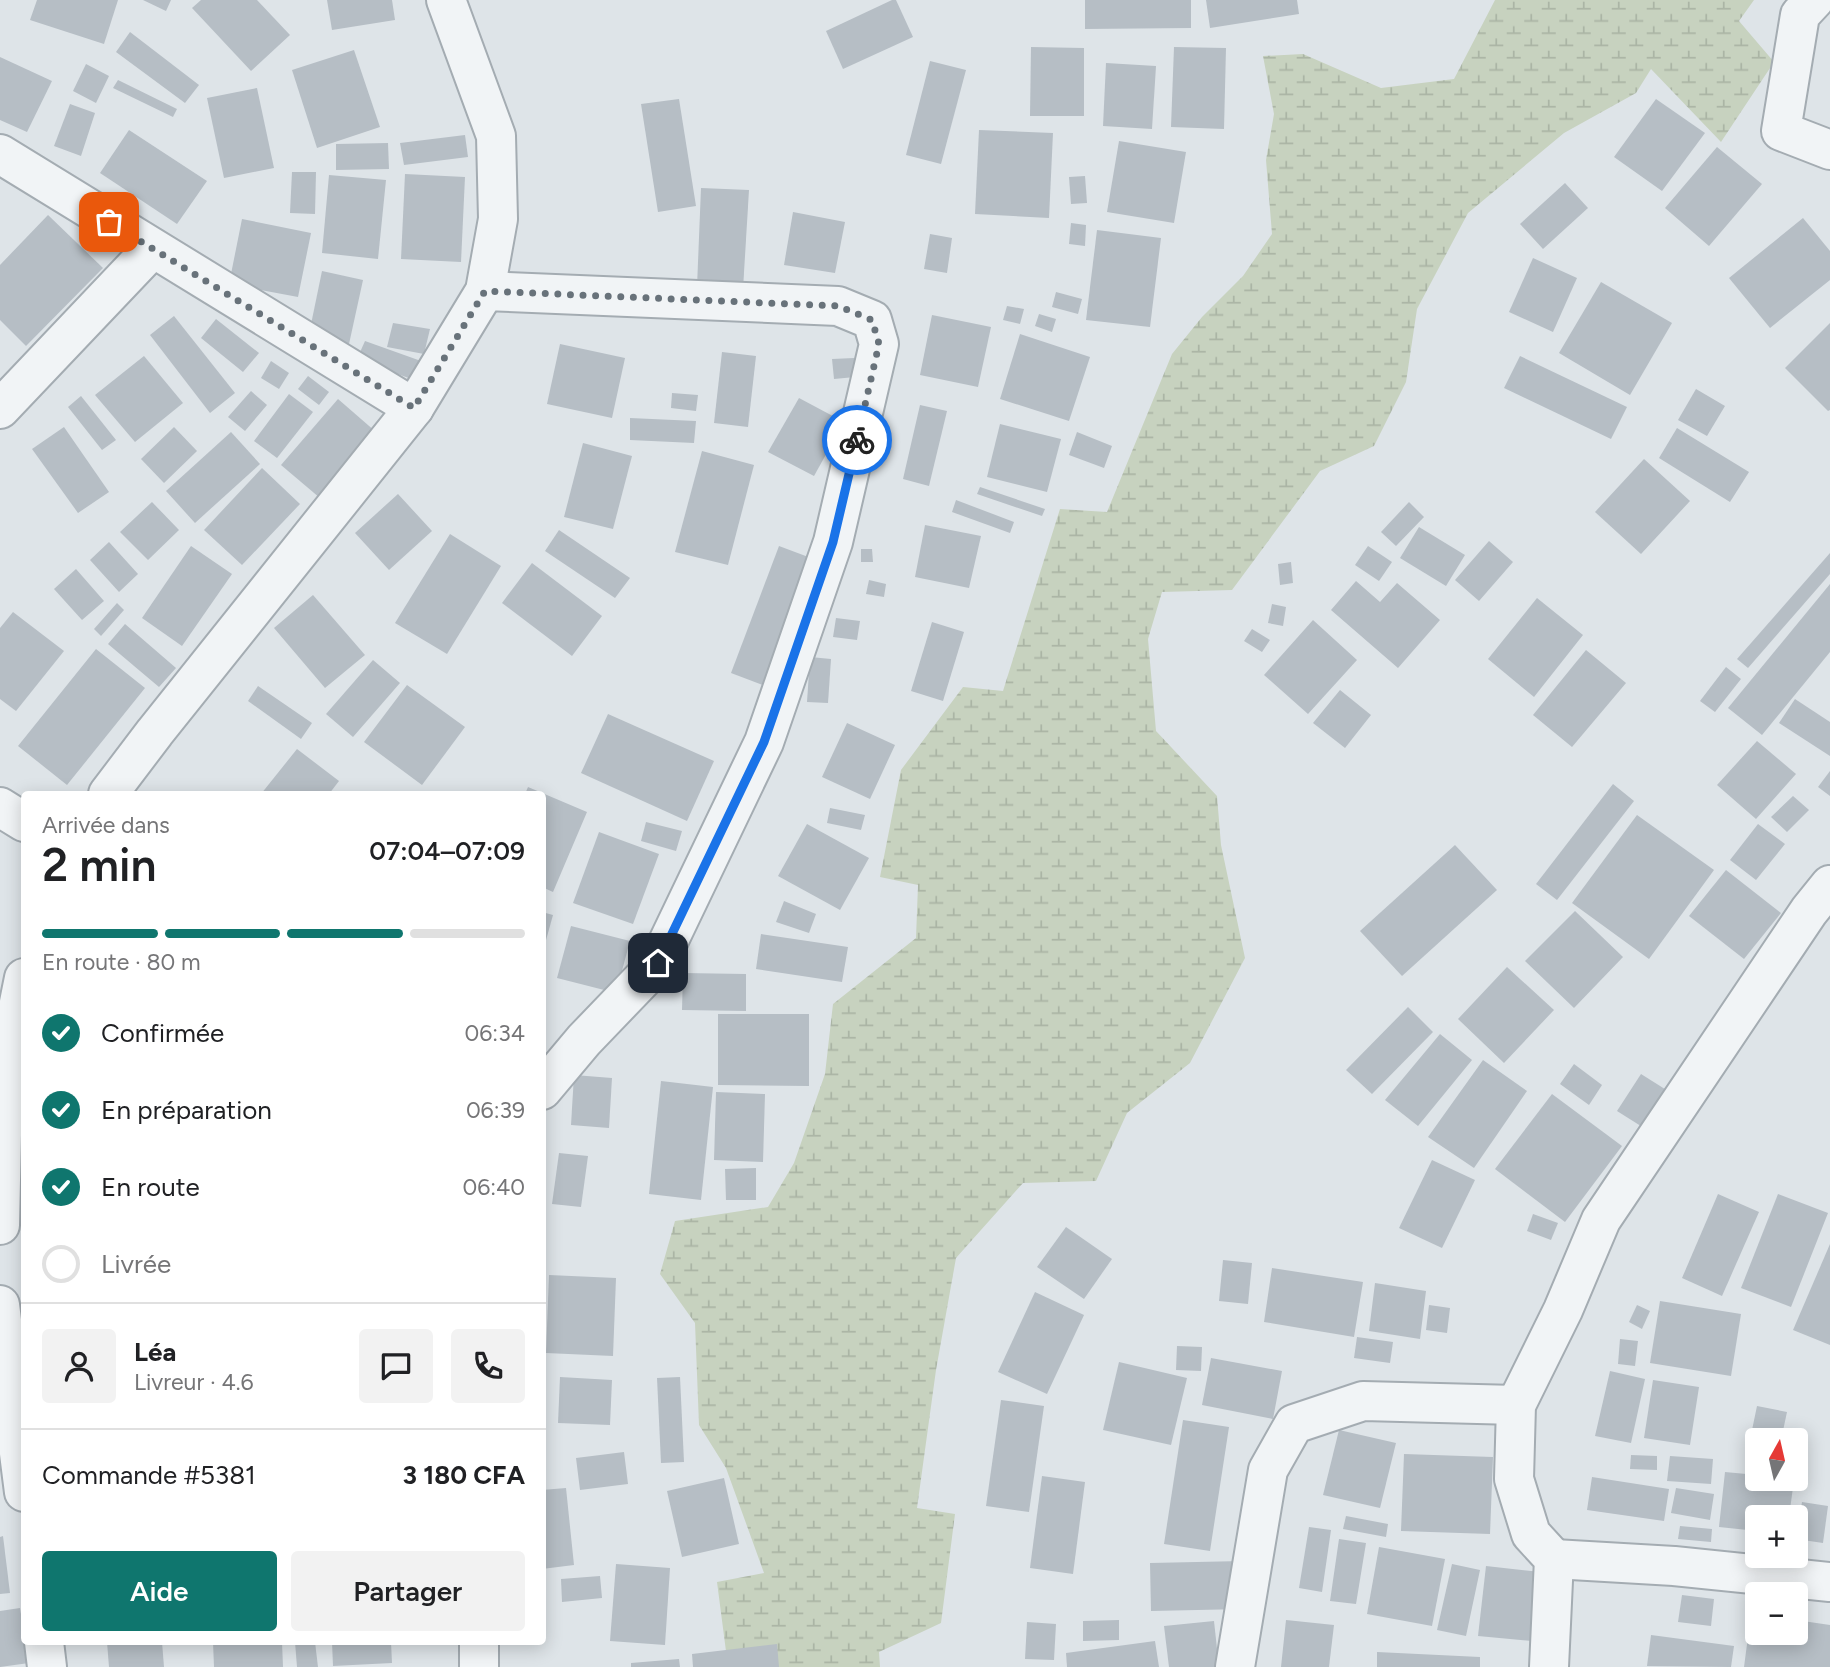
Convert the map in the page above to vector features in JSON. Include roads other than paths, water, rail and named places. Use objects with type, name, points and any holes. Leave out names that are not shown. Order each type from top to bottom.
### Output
[{"type":"street","points":[[1814,0],[1800,15],[1781,131],[1830,150]]},
{"type":"street","points":[[109,791],[414,408],[485,291],[498,219],[496,136],[450,1]]},
{"type":"street","points":[[0,154],[414,408]]},
{"type":"street","points":[[0,409],[152,248]]},
{"type":"street","points":[[485,291],[838,306],[872,320],[879,344],[833,542],[764,742],[658,963],[584,1040],[546,1085]]},
{"type":"street","points":[[0,807],[21,820]]},
{"type":"street","points":[[1830,885],[1809,911],[1601,1220],[1563,1310],[1516,1405],[1514,1479],[1531,1534],[1554,1559],[1674,1566],[1830,1582]]},
{"type":"street","points":[[0,1225],[2,1135],[9,1052],[21,993]]},
{"type":"street","points":[[0,1296],[21,1291]]},
{"type":"street","points":[[0,1305],[21,1469]]},
{"type":"street","points":[[1236,1667],[1268,1470],[1294,1423],[1363,1401],[1516,1405]]},
{"type":"street","points":[[1549,1667],[1554,1559]]},
{"type":"street","points":[[44,1645],[47,1667]]},
{"type":"street","points":[[479,1645],[479,1667]]}]
